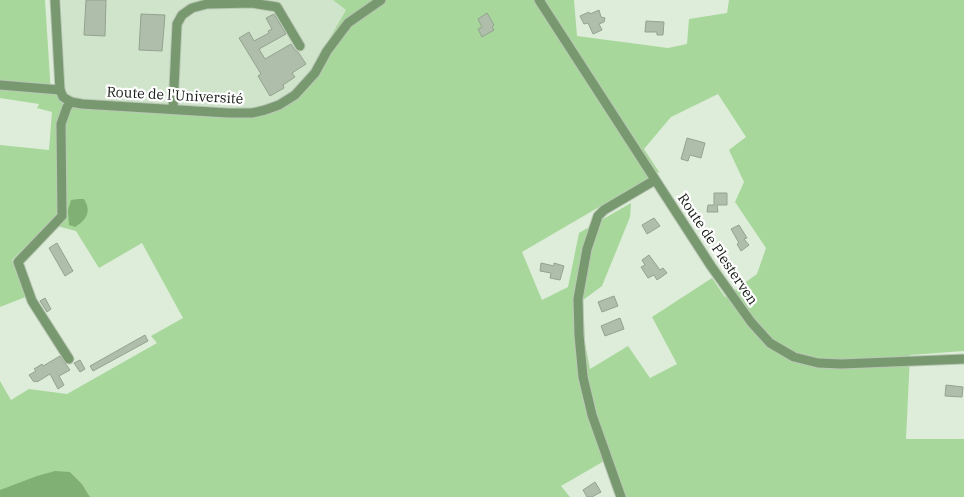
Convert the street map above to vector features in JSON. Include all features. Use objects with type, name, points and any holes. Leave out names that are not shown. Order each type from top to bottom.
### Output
[{"type":"street","points":[[55,0],[60,90],[63,97],[70,102],[61,124],[62,216],[18,262],[32,301],[69,359]]},
{"type":"street","name":"Route de l'Université","points":[[70,102],[228,113],[252,113],[266,110],[280,105],[295,95],[315,73],[348,23],[381,0]]},
{"type":"street","name":"Route de Plesterven","points":[[539,0],[711,266],[750,322],[770,343],[794,357],[818,363],[841,364],[964,359]]},
{"type":"street","points":[[173,109],[177,24],[182,15],[192,8],[207,4],[252,3],[277,7],[300,46]]},
{"type":"street","points":[[0,85],[60,90]]},
{"type":"street","points":[[620,497],[592,416],[583,377],[578,299],[587,248],[598,216],[604,210],[655,180]]},
{"type":"shaded area","points":[[0,0],[45,0],[51,94],[65,93],[73,100],[246,111],[277,103],[293,92],[306,79],[346,10],[333,0],[574,0],[577,36],[668,48],[687,44],[689,19],[727,13],[729,0],[964,0],[964,351],[910,355],[906,439],[964,439],[964,497],[624,497],[611,457],[561,486],[570,497],[90,497],[82,484],[70,472],[0,497],[0,381],[11,400],[29,389],[67,394],[157,343],[151,336],[183,318],[142,243],[99,268],[76,231],[49,224],[12,260],[28,296],[0,307],[0,145],[49,150],[52,112],[37,108],[39,104],[0,98]],"holes":[[[718,94],[746,137],[729,150],[744,182],[735,202],[766,248],[757,274],[725,297],[712,278],[652,317],[677,364],[650,378],[628,346],[590,369],[585,343],[583,300],[602,286],[630,217],[631,203],[579,233],[568,287],[542,300],[522,252],[659,172],[644,149],[671,117]]]},
{"type":"shaded area","points":[[61,0],[333,0],[346,10],[306,79],[293,92],[277,103],[246,111],[73,100],[65,93]]},
{"type":"shaded area","points":[[84,199],[88,212],[82,222],[75,227],[69,225],[68,210],[71,200]]},
{"type":"shaded area","points":[[55,471],[70,472],[82,484],[90,497],[0,497],[0,490]]},
{"type":"building","points":[[86,0],[106,0],[105,36],[84,35]]},
{"type":"building","points":[[599,10],[601,17],[605,18],[604,22],[599,24],[602,30],[593,34],[588,23],[584,24],[580,16]]},
{"type":"building","points":[[487,13],[494,25],[492,27],[494,30],[482,37],[478,29],[482,27],[478,19]]},
{"type":"building","points":[[141,14],[165,15],[162,51],[139,50]]},
{"type":"building","points":[[274,14],[286,34],[259,49],[265,59],[291,44],[306,64],[292,73],[295,77],[283,85],[284,88],[270,96],[258,76],[261,74],[239,38],[249,32],[254,41],[269,33],[268,31],[272,29],[266,18]]},
{"type":"building","points":[[646,21],[664,22],[663,35],[657,35],[657,32],[645,32]]},
{"type":"building","points":[[687,138],[705,143],[701,158],[690,155],[688,161],[681,159]]},
{"type":"building","points":[[714,193],[727,193],[727,205],[717,205],[718,212],[707,212],[708,205],[714,205]]},
{"type":"building","points":[[654,218],[660,226],[647,234],[642,225]]},
{"type":"building","points":[[739,225],[747,238],[744,239],[749,245],[741,251],[731,229]]},
{"type":"building","points":[[57,243],[73,271],[65,276],[49,248]]},
{"type":"building","points":[[649,255],[660,270],[663,268],[667,273],[657,280],[654,275],[648,278],[641,267],[645,265],[642,260]]},
{"type":"building","points":[[541,263],[554,266],[554,263],[564,266],[560,280],[550,278],[551,273],[540,271]]},
{"type":"building","points":[[614,296],[618,306],[602,312],[598,302]]},
{"type":"building","points":[[45,298],[51,309],[47,312],[40,301]]},
{"type":"building","points":[[620,318],[624,329],[605,336],[601,326]]},
{"type":"building","points":[[145,335],[148,341],[93,371],[90,366]]},
{"type":"building","points":[[60,356],[70,370],[59,376],[64,385],[58,389],[50,374],[34,382],[29,375],[36,371],[34,369]]},
{"type":"building","points":[[80,360],[85,369],[80,372],[74,363]]},
{"type":"building","points":[[946,385],[963,387],[962,397],[945,396]]},
{"type":"building","points":[[595,482],[601,492],[592,497],[587,497],[583,490]]}]
